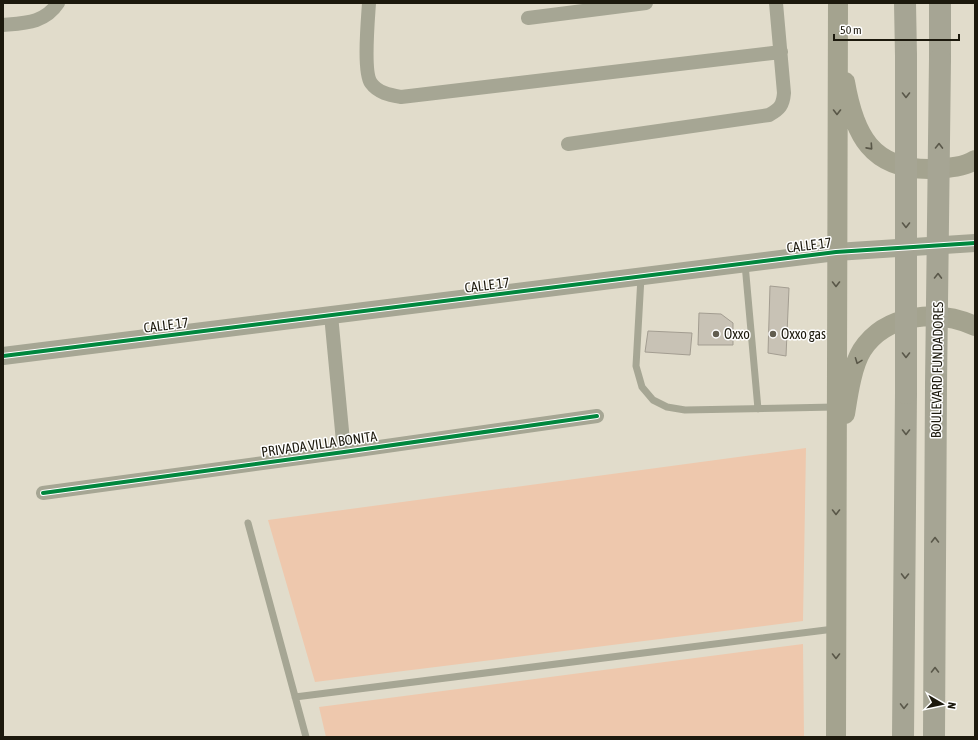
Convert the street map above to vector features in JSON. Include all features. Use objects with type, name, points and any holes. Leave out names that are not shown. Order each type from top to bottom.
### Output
[{"type":"highway","points":[[903,737],[906,393],[905,3]]},
{"type":"highway","name":"BOULEVARD FUNDADORES","points":[[934,737],[940,3]]},
{"type":"main road","points":[[836,737],[836,252],[838,3]]},
{"type":"main road","points":[[837,30],[846,88],[853,119],[863,138],[874,151],[891,163],[919,169],[952,168],[975,160]]},
{"type":"main road","points":[[836,485],[852,377],[862,350],[879,332],[899,321],[926,316],[952,317],[975,326]]},
{"type":"street","points":[[3,25],[34,22],[44,17],[58,3]]},
{"type":"street","points":[[369,3],[366,72],[371,83],[388,95],[401,96],[781,52]]},
{"type":"street","points":[[528,18],[646,3]]},
{"type":"street","points":[[568,144],[769,115],[779,110],[783,103],[781,52],[776,3]]},
{"type":"street","name":"CALLE 17","points":[[3,356],[836,252],[975,243]]},
{"type":"street","points":[[331,315],[344,452]]},
{"type":"street","name":"PRIVADA VILLA BONITA","points":[[43,493],[597,416]]},
{"type":"lane","points":[[745,264],[758,409]]},
{"type":"lane","points":[[640,277],[636,366],[642,386],[653,400],[667,407],[685,410],[836,407]]},
{"type":"lane","points":[[248,523],[306,737]]},
{"type":"lane","points":[[295,697],[836,629]]},
{"type":"shaded area","points":[[806,448],[803,621],[315,682],[268,520]]},
{"type":"shaded area","points":[[803,644],[804,737],[326,737],[319,707]]},
{"type":"building","points":[[770,286],[789,288],[786,356],[768,353]]},
{"type":"building","name":"Oxxo","points":[[699,313],[721,314],[733,323],[733,345],[698,345]]},
{"type":"building","points":[[648,331],[692,333],[690,355],[645,352]]},
{"type":"cycle path","points":[[3,356],[836,252],[975,243]]},
{"type":"cycle path","points":[[43,493],[597,416]]},
{"type":"place","name":"Oxxo","points":[[716,334]]},
{"type":"place","name":"Oxxo gas","points":[[773,334]]}]
